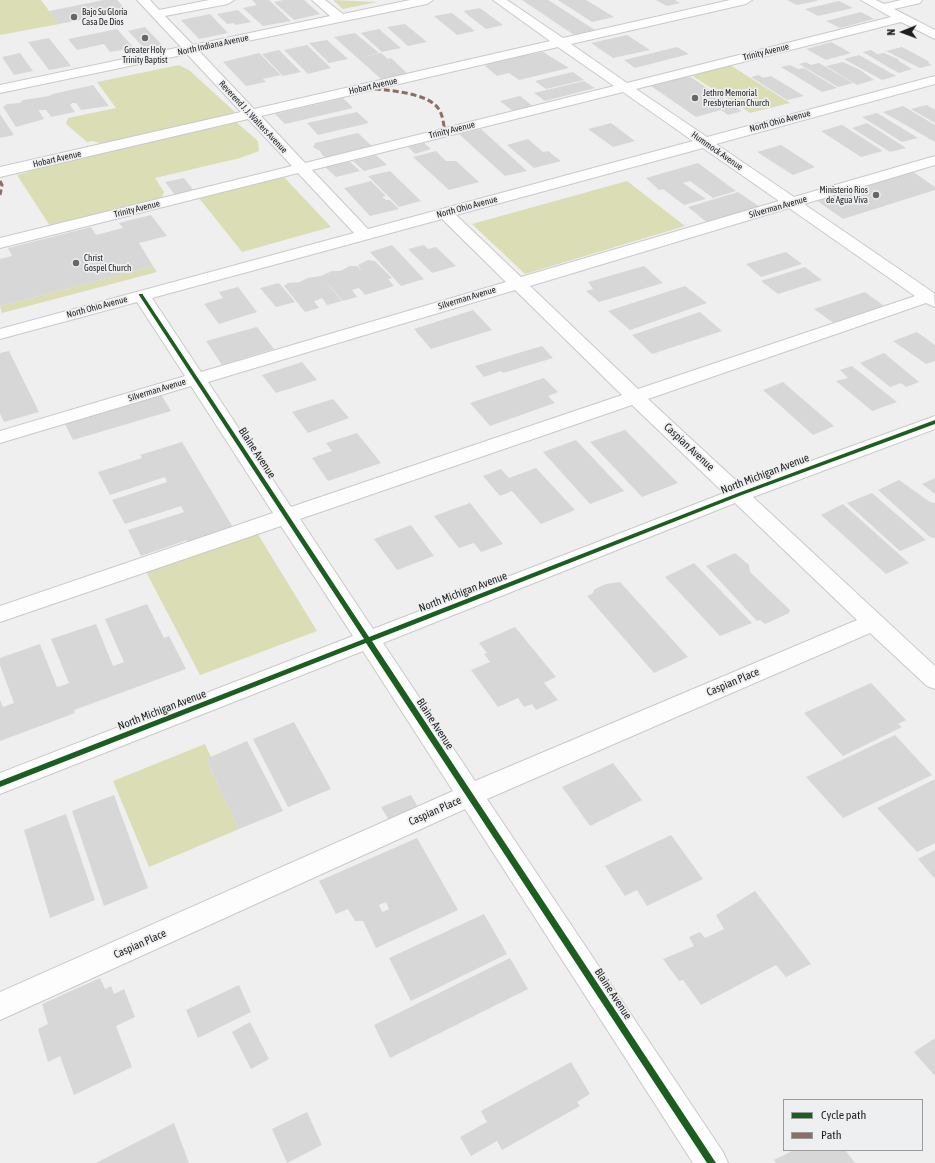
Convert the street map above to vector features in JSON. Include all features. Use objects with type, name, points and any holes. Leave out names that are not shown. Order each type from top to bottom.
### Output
[{"type":"street","name":"Reverend J. J. Walters Avenue","points":[[143,0],[364,234]]},
{"type":"street","points":[[156,14],[228,0]]},
{"type":"street","points":[[318,0],[340,18]]},
{"type":"street","name":"North Indiana Avenue","points":[[0,89],[427,0]]},
{"type":"street","name":"Hummock Avenue","points":[[499,0],[931,299]]},
{"type":"street","name":"Hobart Avenue","points":[[0,172],[746,0]]},
{"type":"street","points":[[867,0],[935,35]]},
{"type":"street","points":[[883,8],[916,0]]},
{"type":"street","name":"Trinity Avenue","points":[[0,243],[904,18]]},
{"type":"street","name":"North Ohio Avenue","points":[[0,334],[704,142],[933,82]]},
{"type":"street","name":"Silverman Avenue","points":[[0,437],[935,160]]},
{"type":"street","name":"Caspian Avenue","points":[[445,213],[634,396],[740,494],[935,680]]},
{"type":"street","name":"Blaine Avenue","points":[[141,296],[712,1163]]},
{"type":"street","points":[[0,614],[634,396],[931,299]]},
{"type":"street","name":"North Michigan Avenue","points":[[0,784],[740,494],[935,422]]},
{"type":"street","name":"Caspian Place","points":[[0,1006],[470,795],[873,622]]},
{"type":"green space","points":[[0,0],[41,0],[59,24],[0,35]]},
{"type":"green space","points":[[333,0],[377,2],[343,9]]},
{"type":"green space","points":[[179,65],[189,70],[235,112],[228,116],[106,145],[93,141],[87,142],[66,124],[68,118],[116,108],[97,82]]},
{"type":"green space","points":[[730,65],[790,103],[750,113],[691,75]]},
{"type":"green space","points":[[236,122],[258,141],[259,151],[240,158],[155,178],[164,192],[161,200],[50,226],[17,175],[87,155]]},
{"type":"green space","points":[[284,177],[331,227],[242,252],[199,198]]},
{"type":"green space","points":[[627,181],[685,226],[525,274],[472,224]]},
{"type":"green space","points":[[153,266],[157,272],[2,313],[0,306]]},
{"type":"green space","points":[[256,531],[317,631],[200,675],[145,570]]},
{"type":"green space","points":[[205,744],[211,757],[206,759],[239,829],[149,867],[113,781]]},
{"type":"building","name":"Bajo Su Gloria Casa De Dios","points":[[104,0],[117,0],[127,11],[59,24],[49,11]]},
{"type":"building","points":[[252,0],[269,0],[291,21],[263,26],[243,8],[257,5]]},
{"type":"building","points":[[283,0],[304,0],[320,14],[294,20],[274,2]]},
{"type":"building","points":[[522,0],[548,0],[595,30],[574,35]]},
{"type":"building","points":[[558,0],[586,0],[614,17],[592,22]]},
{"type":"building","points":[[656,0],[675,0],[680,3],[667,6]]},
{"type":"building","points":[[787,0],[817,0],[817,1],[797,5]]},
{"type":"building","points":[[839,1],[853,8],[818,16],[805,9]]},
{"type":"building","points":[[480,8],[503,25],[486,29],[463,11]]},
{"type":"building","points":[[238,10],[251,22],[236,25],[233,23],[227,24],[217,14]]},
{"type":"building","points":[[861,12],[874,19],[840,28],[826,21]]},
{"type":"building","points":[[452,13],[475,31],[457,35],[434,16]]},
{"type":"building","points":[[210,14],[228,33],[199,39],[181,20]]},
{"type":"building","points":[[405,24],[427,42],[408,46],[387,27]]},
{"type":"building","name":"Greater Holy Trinity Baptist","points":[[145,27],[163,46],[146,50],[128,31]]},
{"type":"building","points":[[117,29],[134,48],[110,52],[104,44],[77,50],[68,39]]},
{"type":"building","points":[[379,29],[401,48],[382,52],[361,33]]},
{"type":"building","points":[[355,33],[379,53],[360,58],[381,53],[388,59],[391,58],[408,74],[381,79],[334,37]]},
{"type":"building","points":[[627,35],[650,50],[613,58],[591,43]]},
{"type":"building","points":[[49,38],[71,66],[49,70],[28,42]]},
{"type":"building","points":[[327,40],[348,59],[329,63],[309,43]]},
{"type":"building","points":[[831,42],[851,53],[826,60],[806,49]]},
{"type":"building","points":[[307,45],[331,68],[308,74],[284,50]]},
{"type":"building","points":[[677,47],[689,54],[635,68],[624,60]]},
{"type":"building","points":[[902,47],[930,62],[928,63],[932,65],[920,68],[886,51]]},
{"type":"building","points":[[279,50],[301,72],[283,76],[262,54]]},
{"type":"building","points":[[871,50],[877,54],[884,53],[898,59],[912,69],[899,73],[863,52]]},
{"type":"building","points":[[543,52],[569,68],[519,80],[509,73],[497,76],[485,66],[487,64],[498,62],[496,61]]},
{"type":"building","points":[[20,53],[33,71],[14,75],[2,57]]},
{"type":"building","points":[[259,53],[281,75],[263,79],[266,82],[246,86],[223,62]]},
{"type":"building","points":[[859,55],[896,76],[882,80],[844,59]]},
{"type":"building","points":[[806,62],[811,65],[819,63],[853,83],[838,87],[799,64]]},
{"type":"building","points":[[843,62],[860,70],[874,80],[857,85],[826,66]]},
{"type":"building","points":[[790,65],[798,69],[804,68],[837,88],[822,92],[781,67]]},
{"type":"building","points":[[573,72],[584,80],[546,89],[535,81]]},
{"type":"building","points":[[759,75],[763,78],[771,76],[804,96],[787,100],[751,77]]},
{"type":"building","name":"Jethro Memorial Presbyterian Church","points":[[689,76],[742,111],[728,115],[721,110],[696,117],[651,86]]},
{"type":"building","points":[[584,81],[595,88],[545,101],[534,93]]},
{"type":"building","points":[[93,85],[109,106],[81,110],[76,103],[72,103],[70,105],[75,112],[51,117],[46,110],[41,110],[39,111],[44,119],[16,127],[3,107],[7,104],[20,103],[23,100],[49,96]]},
{"type":"building","points":[[520,96],[534,107],[514,112],[500,101]]},
{"type":"building","points":[[343,98],[353,108],[285,124],[275,114]]},
{"type":"building","points":[[927,105],[935,110],[935,123],[911,109]]},
{"type":"building","points":[[903,106],[935,125],[935,142],[883,112]]},
{"type":"building","points":[[357,112],[369,123],[318,135],[307,123]]},
{"type":"building","points":[[877,113],[918,138],[902,142],[862,117]]},
{"type":"building","points":[[0,114],[14,135],[0,138]]},
{"type":"building","points":[[611,123],[635,141],[613,147],[588,129]]},
{"type":"building","points":[[867,123],[906,148],[890,152],[852,128]]},
{"type":"building","points":[[842,125],[883,151],[861,157],[821,131]]},
{"type":"building","points":[[481,129],[527,171],[505,176],[459,134]]},
{"type":"building","points":[[358,133],[373,147],[329,158],[323,156],[320,151],[313,147],[315,143]]},
{"type":"building","points":[[528,139],[543,152],[548,151],[561,161],[534,168],[507,145]]},
{"type":"building","points":[[424,143],[431,149],[415,154],[408,147]]},
{"type":"building","points":[[781,145],[815,167],[793,175],[757,152]]},
{"type":"building","points":[[436,151],[446,161],[456,161],[479,182],[449,190],[413,157]]},
{"type":"building","points":[[376,155],[387,165],[364,171],[353,161]]},
{"type":"building","points":[[349,161],[360,171],[336,177],[325,167]]},
{"type":"building","points":[[698,163],[736,191],[713,198],[690,181],[686,182],[683,183],[706,199],[684,205],[663,189],[659,190],[646,178]]},
{"type":"building","points":[[390,171],[421,201],[399,207],[368,176]]},
{"type":"building","name":"Ministerio Rios de Agua Viva","points":[[912,171],[935,187],[935,190],[843,219],[816,200]]},
{"type":"building","points":[[184,178],[194,191],[175,195],[165,182]]},
{"type":"building","points":[[371,181],[386,196],[382,197],[386,200],[390,200],[399,209],[370,216],[344,188]]},
{"type":"building","points":[[738,192],[763,209],[709,224],[688,207]]},
{"type":"building","name":"Christ Gospel Church","points":[[151,215],[167,236],[139,243],[153,266],[0,306],[0,259],[12,256],[8,248],[91,227],[96,235],[123,228],[119,223]]},
{"type":"building","points":[[392,245],[424,279],[401,286],[370,252]]},
{"type":"building","points":[[424,245],[428,249],[436,247],[456,266],[432,273],[408,249]]},
{"type":"building","points":[[786,252],[802,264],[761,277],[746,264]]},
{"type":"building","points":[[368,260],[375,261],[392,278],[388,279],[394,286],[365,295],[359,288],[355,289],[352,290],[357,297],[343,301],[323,278],[342,301],[327,305],[322,298],[314,301],[319,308],[305,312],[284,286],[288,283],[300,282],[307,278],[321,276],[332,271],[340,271],[350,266],[357,266],[362,271],[358,265]]},
{"type":"building","points":[[644,266],[663,283],[599,302],[586,291],[593,289],[588,282]]},
{"type":"building","points":[[805,267],[822,280],[778,294],[761,281]]},
{"type":"building","points":[[279,283],[295,302],[276,307],[260,288]]},
{"type":"building","points":[[685,286],[707,303],[630,330],[608,311]]},
{"type":"building","points":[[238,287],[257,312],[219,324],[204,304],[223,298],[219,292]]},
{"type":"building","points":[[865,292],[884,306],[835,324],[814,309]]},
{"type":"building","points":[[473,310],[492,330],[431,349],[414,329]]},
{"type":"building","points":[[700,312],[722,331],[652,354],[632,335]]},
{"type":"building","points":[[257,327],[274,349],[222,365],[206,341]]},
{"type":"building","points":[[917,332],[935,345],[935,361],[926,364],[893,341]]},
{"type":"building","points":[[542,346],[553,358],[503,373],[501,371],[484,377],[475,366]]},
{"type":"building","points":[[9,351],[39,412],[4,422],[0,414],[0,353]]},
{"type":"building","points":[[884,353],[919,382],[906,387],[901,383],[890,387],[860,363]]},
{"type":"building","points":[[302,362],[317,380],[276,393],[262,375]]},
{"type":"building","points":[[852,366],[897,402],[872,411],[836,381],[848,378],[840,370]]},
{"type":"building","points":[[544,378],[558,392],[548,396],[555,403],[490,426],[470,403]]},
{"type":"building","points":[[783,382],[834,426],[813,435],[763,390]]},
{"type":"building","points":[[160,393],[171,411],[73,440],[64,422]]},
{"type":"building","points":[[333,399],[349,418],[308,433],[292,412]]},
{"type":"building","points":[[625,430],[678,483],[642,497],[590,442]]},
{"type":"building","points":[[357,433],[381,463],[328,481],[312,458],[332,451],[326,443]]},
{"type":"building","points":[[576,440],[624,491],[590,504],[543,452]]},
{"type":"building","points":[[182,442],[234,529],[190,544],[187,540],[141,556],[128,530],[184,512],[181,506],[125,524],[112,500],[167,482],[165,477],[110,495],[98,472],[142,458],[140,455]]},
{"type":"building","points":[[536,468],[575,510],[541,524],[512,491],[500,496],[483,476],[501,469],[509,478]]},
{"type":"building","points":[[935,478],[935,494],[922,484]]},
{"type":"building","points":[[899,480],[930,502],[935,503],[935,538],[930,537],[878,490]]},
{"type":"building","points":[[872,493],[926,540],[900,551],[847,503]]},
{"type":"building","points":[[470,503],[503,544],[481,552],[474,543],[459,548],[434,516]]},
{"type":"building","points":[[843,504],[909,563],[886,574],[821,515]]},
{"type":"building","points":[[411,525],[434,556],[397,570],[374,539]]},
{"type":"building","points":[[735,553],[749,565],[750,572],[790,610],[789,613],[765,624],[760,620],[757,621],[706,566]]},
{"type":"building","points":[[694,563],[752,623],[720,636],[665,577]]},
{"type":"building","points":[[620,582],[688,657],[654,673],[587,596],[592,594],[595,589],[606,584]]},
{"type":"building","points":[[147,604],[164,638],[169,636],[186,669],[74,710],[75,713],[0,741],[0,700],[3,707],[14,703],[0,665],[0,658],[40,644],[57,687],[64,685],[69,683],[51,639],[96,624],[113,666],[124,662],[105,619]]},
{"type":"building","points":[[515,627],[556,677],[544,683],[558,700],[536,710],[532,704],[524,707],[518,698],[498,707],[471,670],[490,662],[484,654],[487,653],[479,643]]},
{"type":"building","points":[[871,683],[906,720],[898,724],[902,727],[843,756],[804,713]]},
{"type":"building","points":[[294,722],[331,789],[288,807],[253,739]]},
{"type":"building","points":[[895,735],[932,775],[843,818],[806,777]]},
{"type":"building","points":[[247,741],[283,811],[239,829],[206,759]]},
{"type":"building","points":[[613,763],[642,800],[590,826],[562,787]]},
{"type":"building","points":[[935,779],[935,843],[917,852],[877,808]]},
{"type":"building","points":[[114,795],[148,888],[104,906],[72,811]]},
{"type":"building","points":[[411,795],[419,809],[390,822],[381,807]]},
{"type":"building","points":[[66,814],[95,900],[50,918],[24,830]]},
{"type":"building","points":[[671,835],[703,879],[647,906],[637,890],[625,896],[605,866]]},
{"type":"building","points":[[417,838],[458,910],[376,948],[363,921],[355,921],[348,909],[336,914],[319,881]],"holes":[[[386,902],[389,909],[382,912],[379,905]]]},
{"type":"building","points":[[935,850],[935,879],[918,859]]},
{"type":"building","points":[[755,891],[811,964],[786,977],[776,965],[701,1005],[683,980],[679,981],[663,959],[694,946],[689,937],[700,932],[705,938],[724,929],[716,915]]},
{"type":"building","points":[[484,914],[507,954],[411,1001],[389,958]]},
{"type":"building","points":[[510,958],[528,989],[390,1058],[374,1025]]},
{"type":"building","points":[[100,978],[105,989],[111,986],[114,994],[124,989],[135,1017],[116,1026],[132,1067],[74,1095],[60,1056],[48,1062],[38,1029],[48,1024],[42,1004]]},
{"type":"building","points":[[239,985],[251,1012],[198,1038],[186,1010]]},
{"type":"building","points":[[250,1022],[269,1059],[251,1069],[232,1032]]},
{"type":"building","points":[[935,1038],[935,1076],[914,1052]]},
{"type":"building","points":[[571,1062],[590,1094],[577,1102],[580,1106],[502,1150],[497,1141],[471,1156],[460,1137],[487,1122],[481,1111]]},
{"type":"building","points":[[307,1112],[322,1145],[287,1163],[272,1129]]},
{"type":"building","points":[[174,1123],[189,1163],[96,1163]]},
{"type":"building","points":[[792,1151],[846,1151],[855,1163],[776,1163],[774,1160]]},
{"type":"marked path","points":[[366,88],[414,95],[431,102],[439,108],[443,118],[444,126],[439,134]]},
{"type":"marked path","points":[[0,181],[2,185],[0,195]]},
{"type":"cycle path","points":[[141,295],[712,1163]]},
{"type":"cycle path","points":[[0,784],[740,494],[935,422]]},
{"type":"place","name":"Bajo Su Gloria Casa De Dios","points":[[74,17]]},
{"type":"place","name":"Greater Holy Trinity Baptist","points":[[145,38]]},
{"type":"place","name":"Jethro Memorial Presbyterian Church","points":[[695,98]]},
{"type":"place","name":"Ministerio Rios de Agua Viva","points":[[876,195]]},
{"type":"place","name":"Christ Gospel Church","points":[[76,263]]}]
